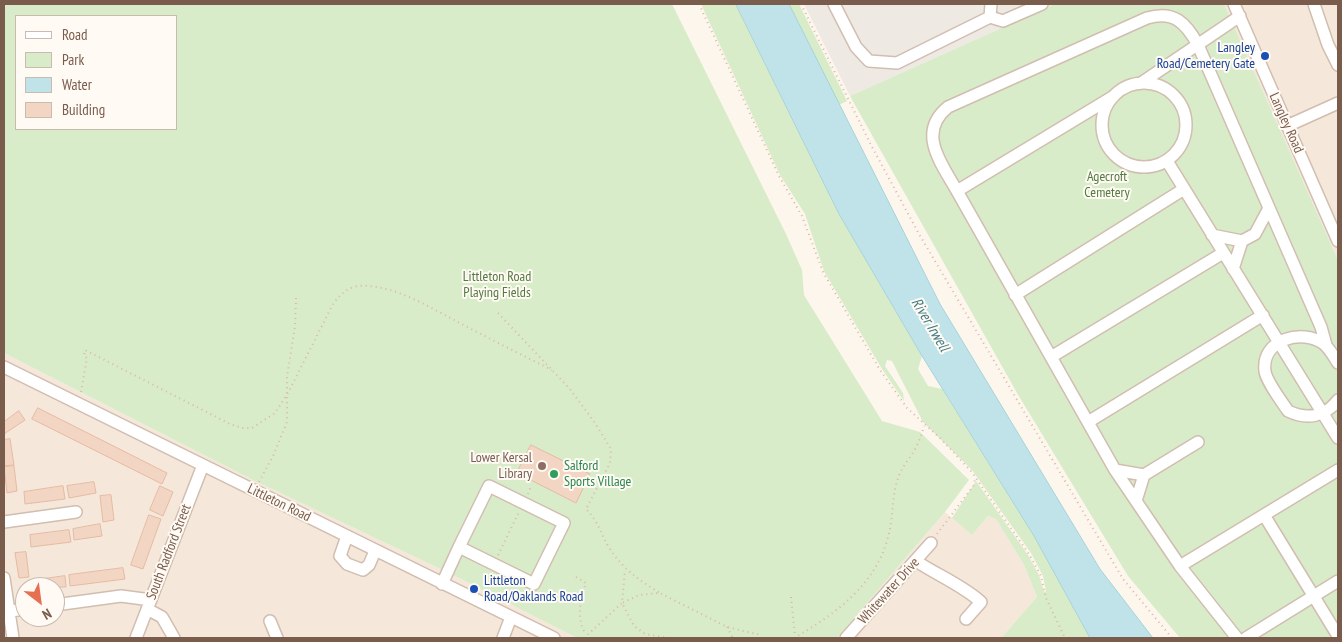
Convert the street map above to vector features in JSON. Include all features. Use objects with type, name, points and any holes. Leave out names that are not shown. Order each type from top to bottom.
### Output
[{"type":"street","points":[[834,4],[856,47],[869,61],[897,63],[990,17],[1003,21],[1042,4]]},
{"type":"street","points":[[990,17],[991,4]]},
{"type":"street","name":"Langley Road","points":[[1234,4],[1338,241]]},
{"type":"street","points":[[1314,4],[1328,45],[1338,65]]},
{"type":"street","points":[[1237,638],[1180,566],[1115,470],[935,151],[932,139],[935,121],[948,107],[1154,16],[1167,16],[1182,21],[1188,26],[1198,45],[1321,327],[1326,345],[1338,363]]},
{"type":"street","points":[[957,191],[1126,87],[1141,83],[1240,16]]},
{"type":"street","points":[[1114,96],[1105,111],[1102,128],[1104,137],[1112,152],[1118,158],[1134,166],[1151,166],[1167,160],[1183,142],[1186,126],[1184,110],[1170,92],[1156,85],[1141,83]]},
{"type":"street","points":[[1288,126],[1338,103]]},
{"type":"street","points":[[1167,160],[1232,269],[1263,315],[1338,438]]},
{"type":"street","points":[[1015,295],[1184,188]]},
{"type":"street","points":[[1212,235],[1242,241],[1255,234],[1269,208]]},
{"type":"street","points":[[1232,269],[1242,241]]},
{"type":"street","points":[[1051,357],[1223,253]]},
{"type":"street","points":[[1088,422],[1263,315]]},
{"type":"street","points":[[1326,345],[1313,339],[1299,336],[1279,341],[1267,357],[1265,373],[1288,411],[1303,416],[1324,414],[1338,400]]},
{"type":"street","name":"Littleton Road","points":[[4,367],[554,638]]},
{"type":"street","points":[[1115,470],[1144,475],[1198,442]]},
{"type":"street","name":"South Radford Street","points":[[136,638],[203,465]]},
{"type":"street","points":[[1180,566],[1338,470]]},
{"type":"street","points":[[1136,502],[1144,475]]},
{"type":"street","points":[[442,584],[459,547],[489,486],[564,523],[534,584],[459,547]]},
{"type":"street","points":[[4,522],[76,512]]},
{"type":"street","points":[[1264,514],[1338,636]]},
{"type":"street","points":[[346,536],[340,556],[351,567],[363,570],[367,567],[375,550]]},
{"type":"street","name":"Whitewater Drive","points":[[846,638],[931,543]]},
{"type":"street","points":[[916,561],[943,579],[968,591],[981,602],[966,619]]},
{"type":"street","points":[[4,578],[6,612],[13,638]]},
{"type":"street","points":[[1246,638],[1338,581]]},
{"type":"street","points":[[65,604],[121,596],[149,604],[162,617],[174,638]]},
{"type":"street","points":[[503,638],[511,617]]},
{"type":"street","points":[[270,621],[277,638]]},
{"type":"path","points":[[699,4],[779,176],[802,216],[823,272],[898,398],[924,426],[940,438],[974,476],[1034,561],[1041,576],[1051,610],[1065,638]]},
{"type":"path","points":[[801,4],[919,234],[1123,579],[1172,638]]},
{"type":"path","points":[[80,405],[86,358],[84,356],[85,350],[242,428],[252,428],[266,421],[275,413],[288,393],[333,304],[346,289],[366,286],[388,290],[421,303],[552,370]]},
{"type":"path","points":[[254,490],[273,456],[287,422],[287,378],[295,326],[296,298]]},
{"type":"path","points":[[498,314],[545,360],[570,389],[596,422],[611,449],[610,463],[586,509],[600,524],[609,547],[625,569],[660,593],[727,627],[761,635]]},
{"type":"path","points":[[791,596],[794,638],[836,610],[863,585],[876,567],[888,538],[892,507],[900,474],[916,448],[924,426]]},
{"type":"path","points":[[931,543],[974,485],[974,476]]},
{"type":"path","points":[[493,564],[532,486]]},
{"type":"path","points":[[625,569],[622,603],[634,626],[645,634],[669,638]]},
{"type":"path","points":[[576,577],[586,584],[580,610],[582,628],[586,634]]},
{"type":"path","points":[[584,638],[586,634],[622,603],[639,595],[660,593]]},
{"type":"path","points":[[727,627],[733,638]]},
{"type":"shaded area","points":[[804,4],[1055,4],[850,96]]},
{"type":"shaded area","points":[[1224,4],[1338,4],[1338,260]]},
{"type":"shaded area","points":[[4,353],[253,480],[453,575],[577,638],[4,638]]},
{"type":"shaded area","points":[[945,512],[972,535],[988,516],[996,519],[1024,565],[1037,597],[1001,638],[837,638]]},
{"type":"green space","name":"Littleton Road Playing Fields","points":[[4,4],[672,4],[786,234],[802,270],[804,295],[882,421],[920,432],[969,480],[945,512],[837,638],[577,638],[453,575],[253,480],[4,353]]},
{"type":"green space","points":[[701,4],[736,4],[839,214],[922,356],[918,369],[928,386],[942,389],[1034,536],[1090,638],[1001,638],[1037,597],[1024,565],[996,519],[988,516],[972,535],[952,518],[976,481],[1028,555],[1039,575],[1044,592],[1046,591],[1043,576],[1031,553],[972,470],[923,422],[892,361],[887,360],[885,366],[903,393],[904,401],[882,369],[824,271],[805,214],[780,175]]},
{"type":"green space","points":[[789,4],[799,4],[847,101],[839,105]]},
{"type":"green space","name":"Agecroft Cemetery","points":[[1055,4],[1224,4],[1338,260],[1338,638],[1180,638],[1128,576],[1017,393],[850,96]]},
{"type":"water","name":"River Irwell","points":[[736,4],[789,4],[940,304],[1100,569],[1153,638],[1090,638],[1034,536],[922,356],[839,214]]},
{"type":"building","points":[[38,408],[167,473],[162,484],[32,419]]},
{"type":"building","points":[[19,411],[25,420],[4,434],[4,422]]},
{"type":"building","points":[[10,439],[14,465],[4,466],[4,440]]},
{"type":"building","name":"Salford Sports Village","points":[[531,445],[590,474],[576,503],[517,473]]},
{"type":"building","points":[[14,466],[17,491],[7,493],[4,467]]},
{"type":"building","points":[[94,482],[96,493],[69,498],[67,486]]},
{"type":"building","points":[[63,486],[65,499],[25,504],[24,492]]},
{"type":"building","points":[[160,486],[173,492],[163,516],[150,510]]},
{"type":"building","points":[[111,495],[114,520],[103,522],[100,496]]},
{"type":"building","points":[[149,515],[161,519],[143,569],[131,565]]},
{"type":"building","points":[[100,524],[102,536],[74,540],[73,529]]},
{"type":"building","points":[[69,530],[71,542],[31,547],[30,535]]},
{"type":"building","points":[[26,552],[29,577],[19,577],[15,553]]},
{"type":"building","points":[[123,568],[125,579],[70,586],[69,575]]},
{"type":"place","name":"Langley Road/Cemetery Gate","points":[[1265,56]]},
{"type":"place","name":"Lower Kersal Library","points":[[542,466]]},
{"type":"place","name":"Salford Sports Village","points":[[554,474]]},
{"type":"place","name":"Littleton Road/Oaklands Road","points":[[474,589]]}]
